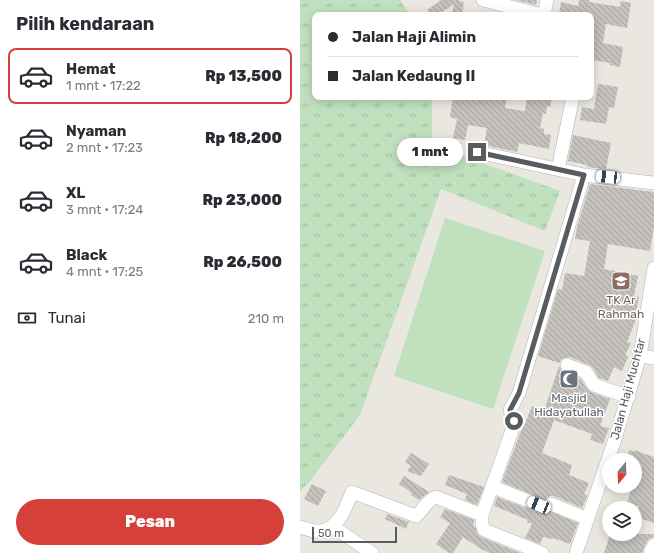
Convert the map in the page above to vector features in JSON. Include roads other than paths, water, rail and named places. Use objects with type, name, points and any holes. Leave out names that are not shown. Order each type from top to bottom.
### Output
[{"type":"street","points":[[483,0],[531,12]]},
{"type":"street","points":[[544,12],[547,0]]},
{"type":"street","points":[[558,170],[572,100]]},
{"type":"street","points":[[477,152],[584,175],[654,183]]},
{"type":"street","points":[[542,553],[484,530],[482,515],[514,425],[510,410],[519,393],[584,175]]},
{"type":"street","name":"Jalan Haji Muchtar","points":[[576,553],[629,397],[640,356],[654,268]]},
{"type":"street","points":[[640,356],[654,358]]},
{"type":"street","points":[[567,365],[586,372],[594,384],[629,397]]},
{"type":"street","points":[[493,486],[588,519]]},
{"type":"street","points":[[300,527],[316,531],[333,527],[346,508],[352,492],[412,516],[418,515],[424,505],[436,497],[482,515]]},
{"type":"street","points":[[333,527],[372,553]]},
{"type":"street","points":[[650,553],[654,545]]},
{"type":"place","name":"TK Ar Rahmah","points":[[621,281]]},
{"type":"place","name":"Masjid Hidayatullah","points":[[569,379]]}]
